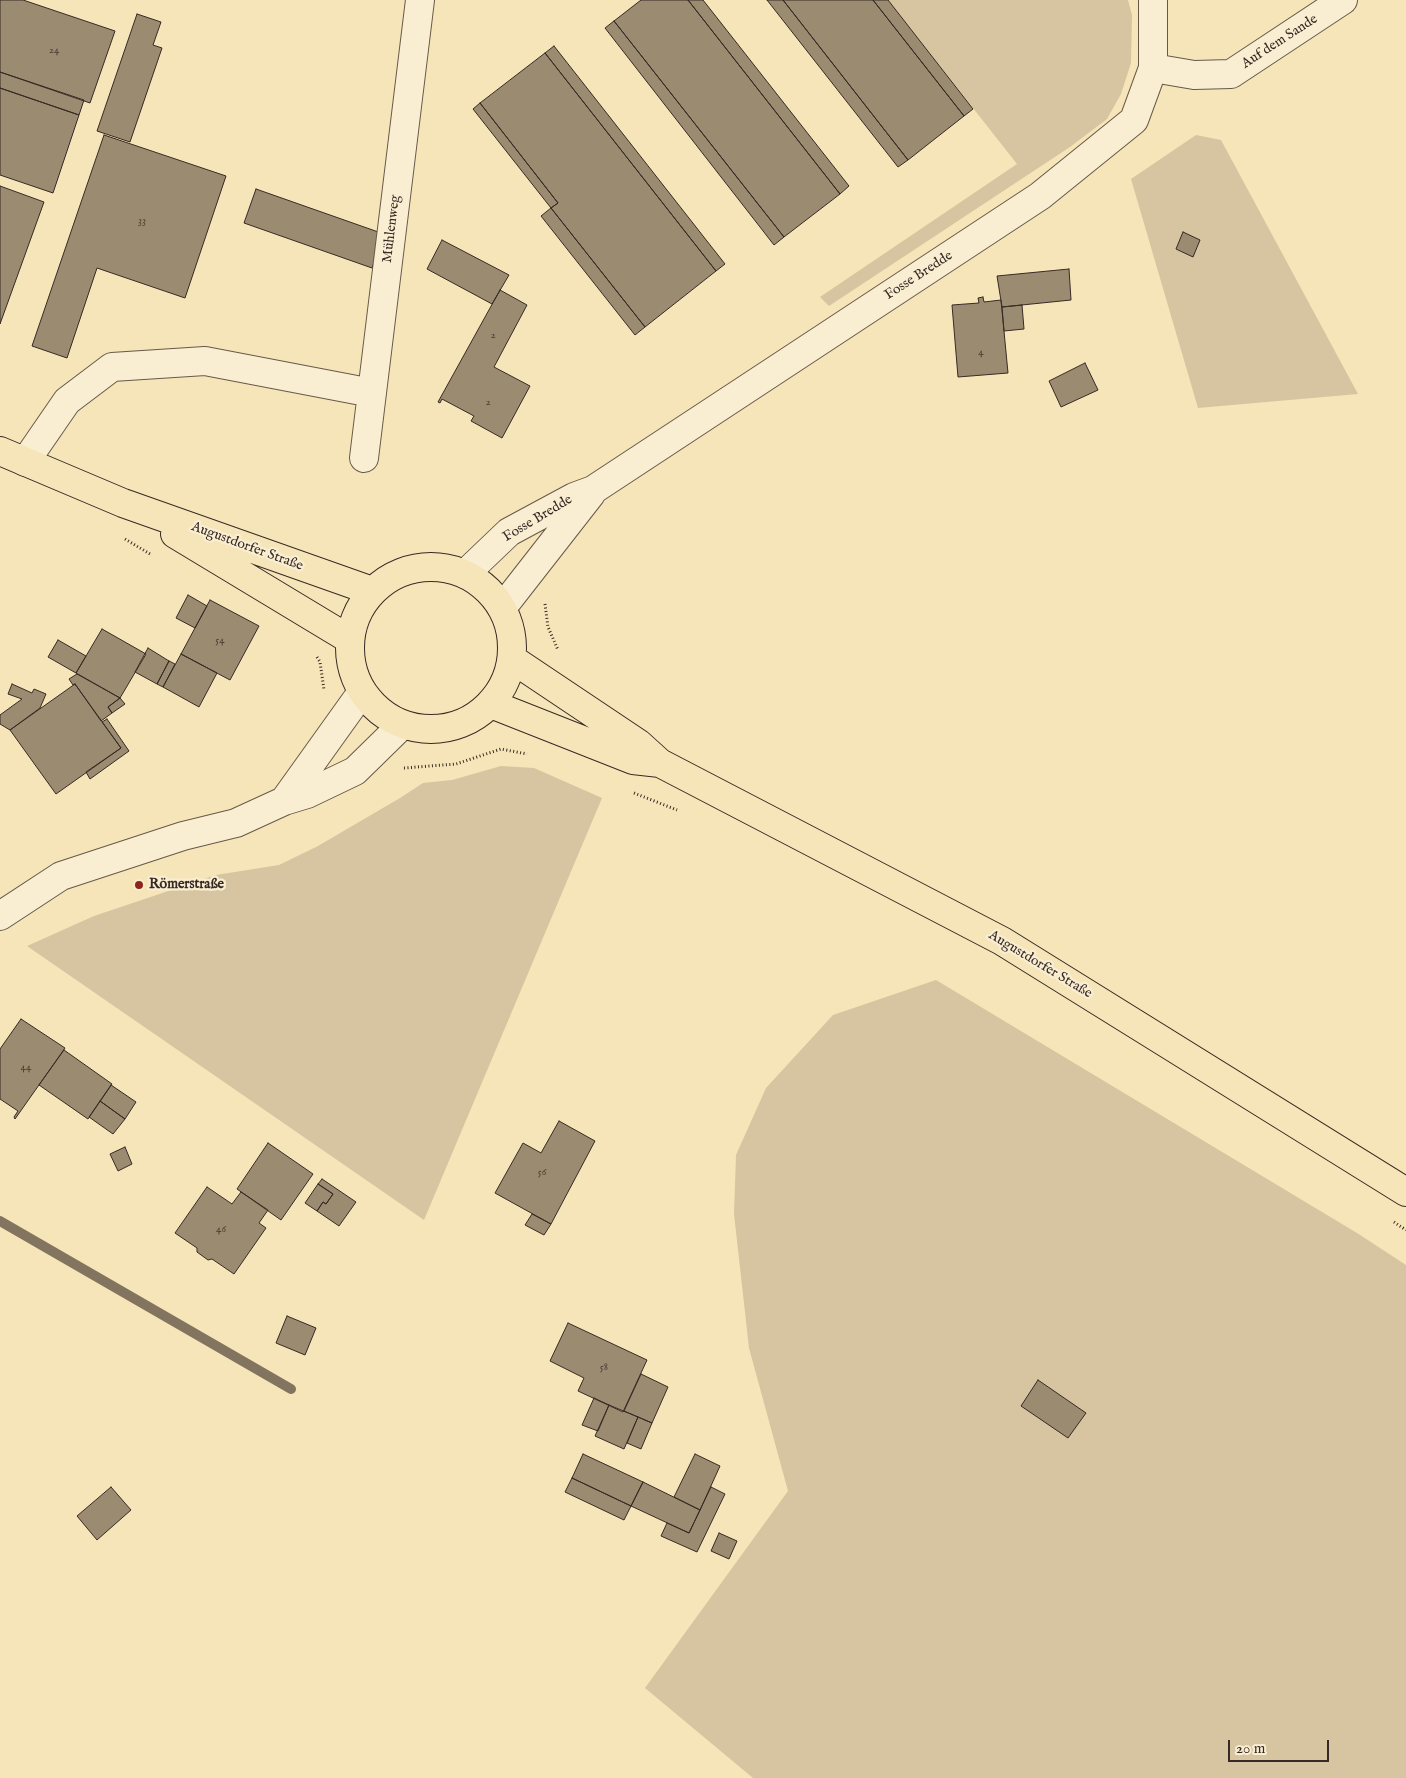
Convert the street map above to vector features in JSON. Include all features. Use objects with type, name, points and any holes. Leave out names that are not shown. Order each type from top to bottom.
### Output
[{"type":"main road","name":"Augustdorfer Straße","points":[[12,457],[123,503],[372,592]]},
{"type":"main road","name":"Augustdorfer Straße","points":[[123,503],[350,639]]},
{"type":"main road","points":[[440,567],[464,574],[486,588],[502,608],[512,632],[512,659],[505,683],[491,704],[472,719],[449,728],[425,730],[402,725],[379,712],[362,692],[351,666],[350,639],[357,613],[372,592],[392,576],[415,568],[440,567]]},
{"type":"main road","name":"Augustdorfer Straße","points":[[512,659],[639,744],[660,763],[1002,941],[1406,1192]]},
{"type":"main road","name":"Augustdorfer Straße","points":[[491,704],[633,760],[660,763]]},
{"type":"street","name":"Mühlenweg","points":[[364,458],[420,0]]},
{"type":"street","name":"Fosse Bredde","points":[[464,574],[509,532],[574,496],[593,490],[1040,196],[1134,120],[1154,68],[1153,0]]},
{"type":"street","name":"Auf dem Sande","points":[[1154,68],[1194,75],[1231,74],[1343,0]]},
{"type":"street","points":[[12,457],[67,401],[112,367],[204,361],[372,393]]},
{"type":"street","name":"Fosse Bredde","points":[[502,608],[593,490]]},
{"type":"street","points":[[284,801],[362,692]]},
{"type":"street","points":[[5,908],[61,876],[183,836],[236,823],[284,801],[307,794],[355,771],[402,725]]},
{"type":"path","points":[[123,538],[157,558]]},
{"type":"path","points":[[538,563],[553,580],[545,606],[548,627],[558,650],[564,656]]},
{"type":"path","points":[[315,655],[320,662],[325,692]]},
{"type":"path","points":[[398,773],[405,768],[456,764],[501,749],[529,755]]},
{"type":"path","points":[[631,792],[685,813]]},
{"type":"path","points":[[1390,1219],[1406,1230]]},
{"type":"shaded area","points":[[888,0],[1128,0],[1132,15],[1131,63],[1121,94],[1107,119],[1070,147],[829,306],[820,297],[1017,164]]},
{"type":"shaded area","points":[[1196,135],[1221,140],[1358,394],[1198,408],[1131,179]]},
{"type":"shaded area","points":[[501,766],[534,768],[602,798],[424,1220],[27,946],[94,916],[216,875],[279,865],[318,846],[423,783],[452,780]]},
{"type":"shaded area","points":[[936,980],[1357,1233],[1406,1265],[1406,1778],[753,1778],[645,1688],[788,1491],[749,1348],[734,1214],[736,1155],[766,1088],[833,1015]]},
{"type":"building","points":[[0,0],[23,0],[115,31],[90,103],[0,72]]},
{"type":"building","points":[[641,0],[688,0],[840,194],[784,237],[614,21]]},
{"type":"building","points":[[688,0],[703,0],[849,186],[840,194]]},
{"type":"building","points":[[767,0],[783,0],[908,160],[898,167]]},
{"type":"building","points":[[783,0],[873,0],[964,116],[908,160]]},
{"type":"building","points":[[873,0],[888,0],[973,109],[964,116]]},
{"type":"building","points":[[137,14],[161,22],[153,45],[162,48],[130,142],[97,131]]},
{"type":"building","points":[[614,21],[784,237],[774,245],[605,28]]},
{"type":"building","points":[[554,46],[725,264],[716,271],[545,53]]},
{"type":"building","points":[[545,53],[716,271],[645,327],[551,208],[558,203],[480,103]]},
{"type":"building","points":[[0,72],[84,100],[79,115],[0,88]]},
{"type":"building","points":[[0,88],[79,115],[53,193],[0,175]]},
{"type":"building","points":[[480,103],[558,203],[551,208],[473,109]]},
{"type":"building","points":[[104,135],[226,176],[185,298],[97,268],[67,358],[32,346]]},
{"type":"building","points":[[0,186],[44,202],[0,324]]},
{"type":"building","points":[[256,189],[384,234],[372,268],[244,223]]},
{"type":"building","points":[[551,208],[645,327],[635,335],[541,216]]},
{"type":"building","points":[[1183,232],[1200,240],[1193,257],[1176,249]]},
{"type":"building","points":[[442,240],[509,275],[492,304],[427,269]]},
{"type":"building","points":[[1069,269],[1071,300],[1002,307],[997,276]]},
{"type":"building","points":[[500,290],[527,305],[494,367],[530,386],[502,438],[471,421],[474,416],[442,399],[440,403],[438,402]]},
{"type":"building","points":[[983,297],[984,302],[1001,300],[1008,373],[958,377],[952,305],[979,303],[978,298]]},
{"type":"building","points":[[1022,305],[1024,329],[1004,331],[1002,307]]},
{"type":"building","points":[[1085,363],[1098,390],[1061,407],[1049,381]]},
{"type":"building","points":[[188,595],[207,606],[195,628],[176,618]]},
{"type":"building","points":[[210,600],[259,626],[230,680],[181,654]]},
{"type":"building","points":[[102,629],[146,654],[120,698],[76,673]]},
{"type":"building","points":[[58,640],[86,656],[76,673],[48,657]]},
{"type":"building","points":[[148,648],[169,661],[157,684],[135,672]]},
{"type":"building","points":[[181,654],[217,673],[199,707],[163,687]]},
{"type":"building","points":[[169,661],[175,664],[163,687],[157,684]]},
{"type":"building","points":[[77,674],[120,698],[108,707],[112,713],[101,721],[75,684],[73,685],[69,679]]},
{"type":"building","points":[[12,684],[32,693],[34,689],[46,694],[40,708],[10,730],[0,724],[0,715],[22,699],[8,694]]},
{"type":"building","points":[[75,684],[121,748],[56,794],[10,730]]},
{"type":"building","points":[[120,698],[125,704],[112,713],[108,707]]},
{"type":"building","points":[[107,719],[129,751],[90,779],[86,772],[121,748],[102,722]]},
{"type":"building","points":[[21,1019],[65,1048],[15,1119],[14,1117],[18,1111],[0,1099],[0,1049]]},
{"type":"building","points":[[64,1050],[112,1084],[88,1119],[39,1085]]},
{"type":"building","points":[[111,1085],[136,1102],[125,1119],[100,1101]]},
{"type":"building","points":[[100,1101],[125,1119],[113,1134],[89,1117]]},
{"type":"building","points":[[559,1121],[595,1141],[551,1224],[495,1193],[523,1143],[541,1153]]},
{"type":"building","points":[[268,1143],[313,1174],[281,1220],[237,1189]]},
{"type":"building","points":[[125,1147],[132,1164],[118,1171],[110,1154]]},
{"type":"building","points":[[322,1179],[356,1202],[339,1226],[317,1211],[323,1202],[326,1204],[333,1194],[318,1184]]},
{"type":"building","points":[[318,1184],[333,1194],[326,1204],[323,1202],[317,1211],[305,1203]]},
{"type":"building","points":[[207,1187],[232,1204],[241,1192],[268,1210],[259,1223],[266,1228],[234,1274],[212,1259],[208,1260],[197,1252],[197,1248],[175,1233]]},
{"type":"building","points":[[532,1214],[551,1224],[544,1235],[525,1225]]},
{"type":"building","points":[[287,1316],[316,1328],[305,1355],[276,1343]]},
{"type":"building","points":[[568,1323],[647,1360],[623,1412],[578,1391],[584,1378],[550,1361]]},
{"type":"building","points":[[641,1374],[668,1387],[652,1423],[624,1411]]},
{"type":"building","points":[[1038,1380],[1086,1413],[1068,1438],[1021,1406]]},
{"type":"building","points":[[594,1398],[609,1405],[598,1431],[582,1425]]},
{"type":"building","points":[[609,1405],[638,1417],[624,1449],[595,1436]]},
{"type":"building","points":[[638,1417],[652,1423],[641,1449],[627,1443]]},
{"type":"building","points":[[583,1454],[643,1482],[631,1506],[572,1478]]},
{"type":"building","points":[[695,1454],[720,1466],[700,1510],[674,1497]]},
{"type":"building","points":[[572,1478],[631,1506],[624,1520],[565,1492]]},
{"type":"building","points":[[643,1482],[700,1510],[689,1533],[631,1506]]},
{"type":"building","points":[[111,1487],[131,1510],[97,1540],[77,1516]]},
{"type":"building","points":[[711,1487],[725,1494],[697,1552],[661,1536],[667,1523],[689,1533]]},
{"type":"building","points":[[719,1533],[737,1541],[729,1559],[711,1551]]},
{"type":"waterway","points":[[0,1221],[291,1389]]},
{"type":"place","name":"Römerstraße","points":[[139,885]]}]
